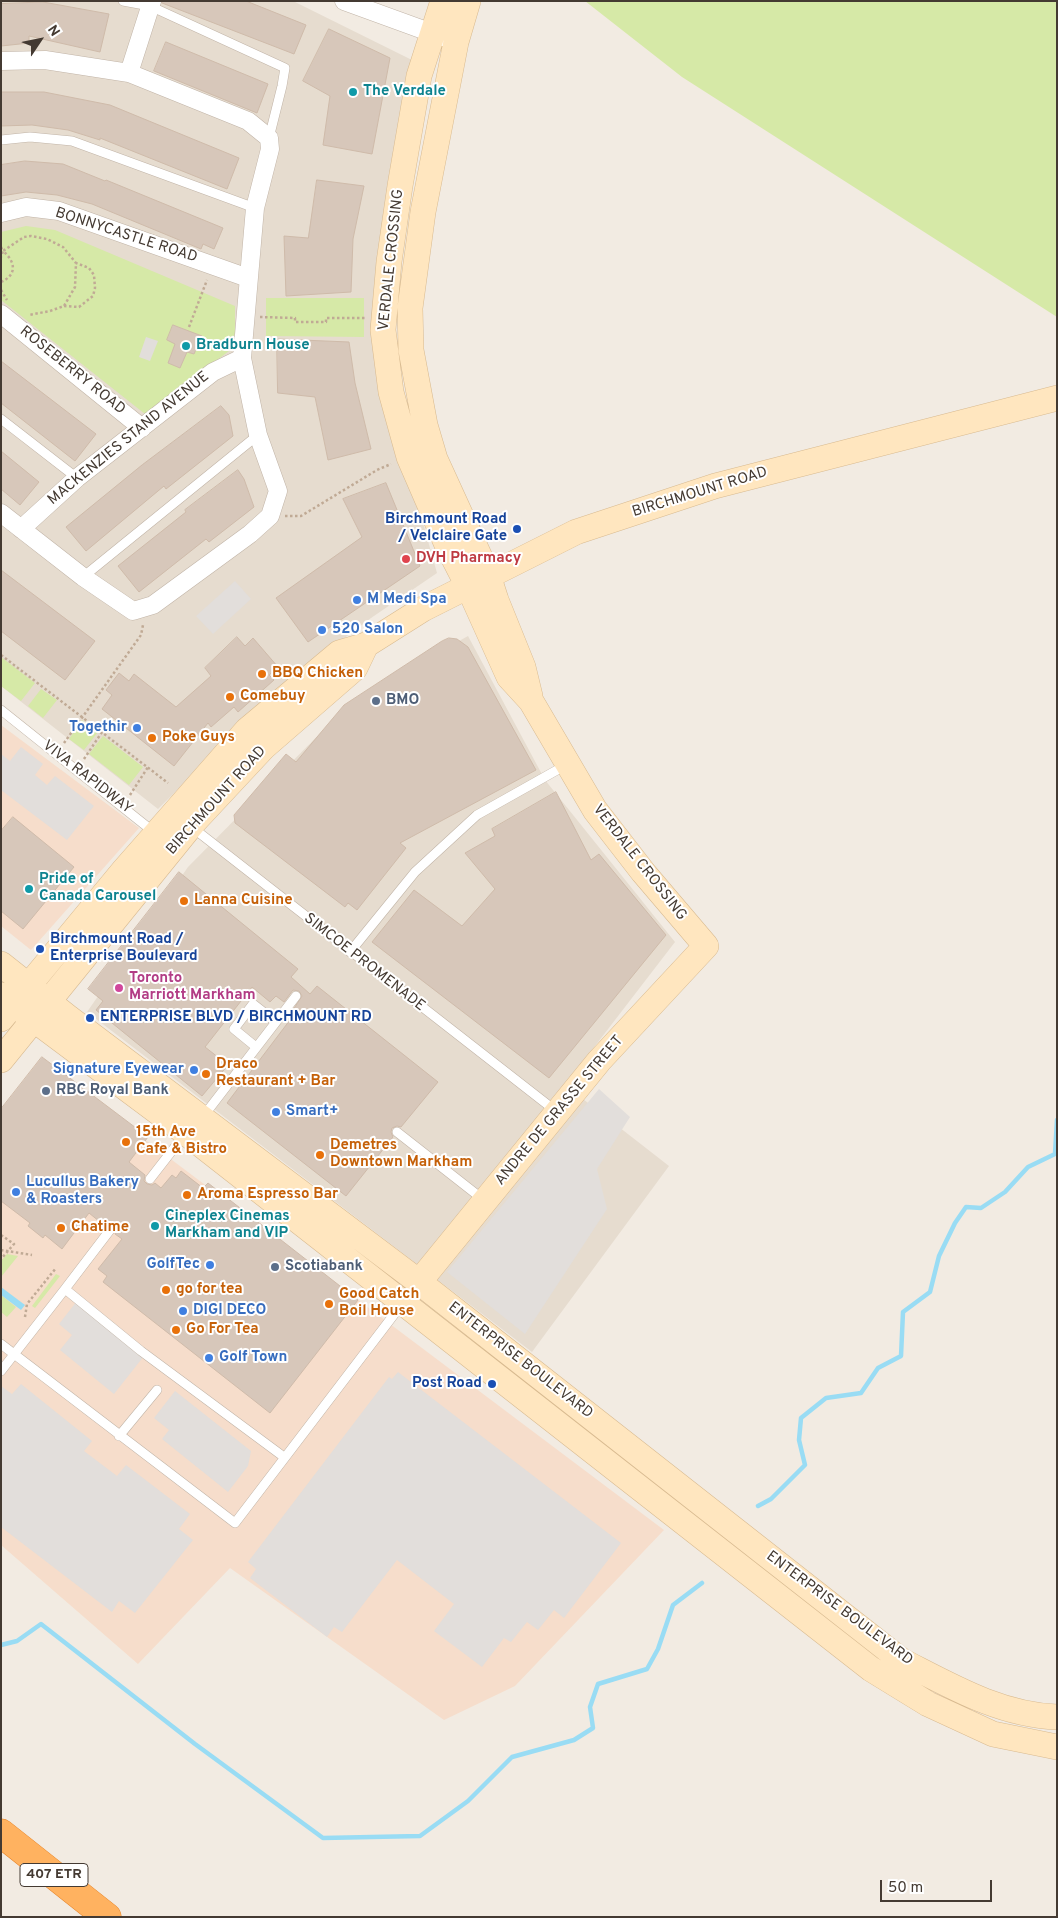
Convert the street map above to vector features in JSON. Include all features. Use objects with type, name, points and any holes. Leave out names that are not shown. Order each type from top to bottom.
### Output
[{"type":"highway","name":"407 ETR","points":[[1,1833],[107,1917]]},
{"type":"main road","name":"VERDALE CROSSING","points":[[443,1],[419,76],[389,262],[384,330],[391,392],[408,457],[448,547],[496,600],[523,667],[531,701],[595,810],[643,872],[706,946]]},
{"type":"main road","name":"VERDALE CROSSING","points":[[468,1],[456,42],[423,212],[410,308],[411,350],[425,425],[478,581]]},
{"type":"main road","name":"BIRCHMOUNT ROAD","points":[[11,1001],[164,840],[181,820],[246,730],[339,652],[366,645],[424,609],[576,532],[715,486],[1057,398]]},
{"type":"main road","name":"BIRCHMOUNT ROAD","points":[[1,1060],[42,1011],[164,840]]},
{"type":"main road","name":"ANDRE DE GRASSE STREET","points":[[419,1282],[599,1060],[706,946]]},
{"type":"main road","name":"ENTERPRISE BOULEVARD","points":[[1,964],[11,1001],[42,1011],[194,1126],[419,1282],[902,1661],[983,1702],[1035,1717],[1057,1718]]},
{"type":"main road","name":"ENTERPRISE BOULEVARD","points":[[194,1126],[403,1303],[871,1669],[928,1704],[993,1734],[1057,1747]]},
{"type":"street","points":[[344,1],[456,42]]},
{"type":"street","points":[[129,73],[151,4]]},
{"type":"street","points":[[1,61],[44,60],[129,73],[248,121],[268,138],[270,150],[255,208],[242,358],[258,435],[278,491],[270,516],[250,534],[153,605],[133,610],[83,577],[1,513]]},
{"type":"street","name":"BONNYCASTLE ROAD","points":[[1,213],[26,207],[59,211],[248,278]]},
{"type":"street","name":"ROSEBERRY ROAD","points":[[5,308],[142,428]]},
{"type":"street","name":"MACKENZIES STAND AVENUE","points":[[21,529],[77,478],[212,372],[242,358]]},
{"type":"street","points":[[403,1303],[419,1282]]},
{"type":"lane","points":[[123,1],[151,4],[285,68],[268,138]]},
{"type":"lane","points":[[1,140],[30,137],[72,142],[255,208]]},
{"type":"lane","points":[[1,418],[77,478]]},
{"type":"lane","points":[[83,577],[258,435]]},
{"type":"lane","name":"VIVA RAPIDWAY","points":[[1,710],[164,840]]},
{"type":"lane","points":[[350,952],[415,872],[477,815],[568,764]]},
{"type":"lane","name":"SIMCOE PROMENADE","points":[[181,820],[557,1112]]},
{"type":"lane","points":[[150,1179],[296,996]]},
{"type":"lane","points":[[256,1047],[234,1029],[253,1004],[276,1022]]},
{"type":"lane","points":[[269,1031],[277,1038]]},
{"type":"lane","points":[[397,1132],[485,1201]]},
{"type":"lane","points":[[1,1371],[110,1230]]},
{"type":"lane","points":[[65,1289],[141,1351],[284,1457]]},
{"type":"lane","points":[[1,1344],[235,1523],[403,1303]]},
{"type":"lane","points":[[119,1436],[157,1390]]},
{"type":"path","points":[[1,257],[4,251],[24,237],[31,236],[47,239],[64,247],[76,263],[89,268],[94,275],[95,288],[93,296],[79,308],[64,306],[27,316]]},
{"type":"path","points":[[1,246],[12,261],[14,269],[10,277],[1,282]]},
{"type":"path","points":[[64,306],[75,286],[76,263]]},
{"type":"path","points":[[189,327],[213,265]]},
{"type":"path","points":[[1,290],[5,308]]},
{"type":"path","points":[[245,316],[295,318],[295,322],[326,322],[326,318],[369,318]]},
{"type":"path","points":[[270,516],[301,516],[377,470],[408,457]]},
{"type":"path","points":[[64,743],[141,635],[145,608]]},
{"type":"path","points":[[1,655],[168,784]]},
{"type":"path","points":[[84,759],[102,732]]},
{"type":"path","points":[[130,795],[148,767]]},
{"type":"path","points":[[1,1259],[14,1244],[2,1236]]},
{"type":"path","points":[[1,1250],[32,1255]]},
{"type":"path","points":[[25,1317],[27,1304],[56,1268]]},
{"type":"shaded area","points":[[1,1],[293,1],[416,62],[383,381],[437,573],[371,618],[286,682],[158,809],[1,686]]},
{"type":"shaded area","points":[[146,337],[158,341],[150,361],[139,357]]},
{"type":"shaded area","points":[[235,581],[251,599],[213,634],[196,616]]},
{"type":"shaded area","points":[[468,636],[545,780],[675,942],[565,1085],[669,1166],[532,1352],[87,1012],[188,867],[352,701]]},
{"type":"shaded area","points":[[1,725],[139,828],[31,950],[1,926]]},
{"type":"shaded area","points":[[21,747],[43,764],[35,775],[47,785],[55,776],[94,806],[67,840],[1,790],[1,754],[10,761]]},
{"type":"shaded area","points":[[39,1060],[664,1530],[515,1686],[444,1720],[230,1568],[138,1664],[1,1545],[1,1111]]},
{"type":"shaded area","points":[[599,1089],[630,1117],[597,1169],[607,1209],[525,1334],[447,1272]]},
{"type":"shaded area","points":[[77,1301],[144,1356],[114,1394],[60,1350],[72,1335],[59,1324]]},
{"type":"shaded area","points":[[398,1372],[621,1543],[564,1618],[554,1610],[538,1630],[527,1622],[511,1642],[504,1638],[482,1667],[434,1631],[454,1604],[397,1560],[342,1632],[334,1627],[327,1637],[250,1578],[256,1569],[248,1562],[389,1377],[392,1379]]},
{"type":"shaded area","points":[[21,1384],[92,1441],[84,1451],[117,1476],[126,1465],[190,1514],[179,1529],[193,1540],[135,1613],[119,1601],[112,1612],[1,1527],[1,1386],[12,1394]]},
{"type":"shaded area","points":[[175,1391],[251,1451],[248,1466],[228,1492],[162,1439],[169,1430],[154,1418]]},
{"type":"green space","points":[[585,1],[1057,1],[1057,317],[682,77]]},
{"type":"green space","points":[[26,226],[55,230],[235,306],[235,333],[229,351],[145,414],[1,300],[1,232]]},
{"type":"green space","points":[[266,298],[364,298],[364,337],[266,336]]},
{"type":"green space","points":[[1,657],[35,683],[21,701],[1,686]]},
{"type":"green space","points":[[41,689],[57,700],[43,718],[28,706]]},
{"type":"green space","points":[[82,720],[98,732],[84,750],[69,739]]},
{"type":"green space","points":[[103,736],[143,767],[129,785],[89,754]]},
{"type":"green space","points":[[7,1254],[18,1256],[1,1277],[1,1261]]},
{"type":"green space","points":[[56,1274],[60,1276],[35,1308],[32,1306]]},
{"type":"green space","points":[[1,1295],[16,1307],[7,1317],[1,1312]]},
{"type":"water","points":[[1,1287],[25,1305],[21,1310],[1,1295]]},
{"type":"building","points":[[162,1],[246,1],[306,25],[294,54],[162,3]]},
{"type":"building","points":[[43,2],[109,14],[100,52],[29,36],[29,43],[1,46],[1,4]]},
{"type":"building","name":"The Verdale","points":[[329,29],[390,58],[372,154],[323,145],[330,96],[303,81]]},
{"type":"building","points":[[166,42],[268,84],[257,113],[154,71]]},
{"type":"building","points":[[1,92],[44,92],[110,105],[239,158],[227,189],[100,138],[100,140],[68,130],[32,125],[1,126]]},
{"type":"building","points":[[25,161],[63,164],[223,228],[214,249],[203,244],[201,249],[92,204],[57,195],[26,192],[1,196],[1,165]]},
{"type":"building","points":[[317,180],[364,186],[353,239],[351,292],[286,296],[284,236],[308,238]]},
{"type":"building","name":"Bradburn House","points":[[173,325],[202,336],[194,354],[187,352],[180,368],[168,363],[175,344],[167,340]]},
{"type":"building","points":[[277,339],[349,342],[355,383],[371,449],[328,460],[315,397],[278,393]]},
{"type":"building","points":[[1,361],[96,434],[75,461],[1,403]]},
{"type":"building","points":[[221,406],[229,415],[233,436],[166,489],[164,486],[86,551],[66,527],[142,465]]},
{"type":"building","points":[[1,451],[39,482],[20,505],[1,489]]},
{"type":"building","points":[[238,470],[244,479],[254,507],[209,542],[206,539],[139,592],[118,566],[186,512],[185,510]]},
{"type":"building","points":[[386,483],[420,566],[308,642],[276,598],[362,537],[343,499]]},
{"type":"building","points":[[1,570],[95,641],[65,680],[1,631]]},
{"type":"building","points":[[237,637],[245,646],[253,638],[278,667],[269,675],[274,680],[238,712],[234,707],[211,727],[208,723],[174,766],[102,709],[112,695],[106,690],[119,673],[129,681],[134,674],[176,707],[211,676],[205,668]]},
{"type":"building","points":[[449,638],[457,639],[468,647],[536,770],[400,843],[406,848],[357,910],[348,903],[345,907],[235,823],[234,815],[286,754],[296,762],[344,705]]},
{"type":"building","points":[[556,792],[591,860],[599,854],[666,935],[549,1078],[372,942],[414,890],[462,926],[495,889],[465,853],[495,836],[492,829]]},
{"type":"building","name":"Pride of Canada Carousel","points":[[13,817],[74,867],[23,929],[1,911],[1,831]]},
{"type":"building","points":[[179,872],[298,969],[291,977],[310,994],[317,986],[438,1082],[401,1127],[392,1128],[393,1137],[346,1196],[227,1103],[296,1012],[293,1010],[302,996],[299,991],[293,990],[284,1002],[276,996],[270,1002],[252,987],[205,1047],[228,1065],[202,1096],[96,1010],[103,1001],[88,989]]},
{"type":"building","points":[[42,1057],[148,1137],[129,1162],[145,1175],[144,1181],[147,1184],[152,1185],[155,1183],[161,1188],[172,1175],[176,1178],[181,1171],[203,1188],[208,1183],[358,1300],[270,1413],[103,1282],[107,1276],[98,1269],[122,1239],[115,1234],[114,1225],[105,1226],[89,1213],[62,1249],[45,1235],[43,1238],[28,1226],[30,1223],[1,1201],[1,1109]]},
{"type":"waterway","points":[[758,1506],[771,1499],[805,1465],[799,1440],[801,1418],[826,1398],[861,1393],[878,1368],[901,1356],[903,1312],[930,1292],[939,1256],[955,1223],[966,1207],[981,1208],[1005,1192],[1028,1167],[1055,1154],[1057,1120]]},
{"type":"waterway","points":[[1,1645],[17,1641],[41,1624],[195,1744],[323,1838],[420,1836],[468,1801],[512,1757],[574,1740],[593,1728],[590,1707],[598,1684],[647,1669],[658,1649],[673,1605],[702,1583]]},
{"type":"place","name":"The Verdale","points":[[353,92]]},
{"type":"place","name":"Bradburn House","points":[[186,346]]},
{"type":"place","name":"Birchmount Road / Velclaire Gate","points":[[517,529]]},
{"type":"place","name":"DVH Pharmacy","points":[[406,559]]},
{"type":"place","name":"M Medi Spa","points":[[357,600]]},
{"type":"place","name":"520 Salon","points":[[322,630]]},
{"type":"place","name":"BBQ Chicken","points":[[262,674]]},
{"type":"place","name":"Comebuy","points":[[230,697]]},
{"type":"place","name":"BMO","points":[[376,701]]},
{"type":"place","name":"Togethir","points":[[137,728]]},
{"type":"place","name":"Poke Guys","points":[[152,738]]},
{"type":"place","name":"Pride of Canada Carousel","points":[[29,889]]},
{"type":"place","name":"Lanna Cuisine","points":[[184,901]]},
{"type":"place","name":"Birchmount Road / Enterprise Boulevard","points":[[40,949]]},
{"type":"place","name":"Toronto Marriott Markham","points":[[119,988]]},
{"type":"place","name":"ENTERPRISE BLVD / BIRCHMOUNT RD","points":[[90,1018]]},
{"type":"place","name":"Signature Eyewear","points":[[194,1070]]},
{"type":"place","name":"Draco Restaurant + Bar","points":[[206,1074]]},
{"type":"place","name":"RBC Royal Bank","points":[[46,1091]]},
{"type":"place","name":"Smart+","points":[[276,1112]]},
{"type":"place","name":"15th Ave Cafe & Bistro","points":[[126,1142]]},
{"type":"place","name":"Demetres Downtown Markham","points":[[320,1155]]},
{"type":"place","name":"Lucullus Bakery & Roasters","points":[[16,1192]]},
{"type":"place","name":"Aroma Espresso Bar","points":[[187,1195]]},
{"type":"place","name":"Cineplex Cinemas Markham and VIP","points":[[155,1226]]},
{"type":"place","name":"Chatime","points":[[61,1228]]},
{"type":"place","name":"GolfTec","points":[[210,1265]]},
{"type":"place","name":"Scotiabank","points":[[275,1267]]},
{"type":"place","name":"go for tea","points":[[166,1290]]},
{"type":"place","name":"Good Catch Boil House","points":[[329,1304]]},
{"type":"place","name":"DIGI DECO","points":[[183,1311]]},
{"type":"place","name":"Go For Tea","points":[[176,1330]]},
{"type":"place","name":"Golf Town","points":[[209,1358]]},
{"type":"place","name":"Post Road","points":[[492,1384]]}]
